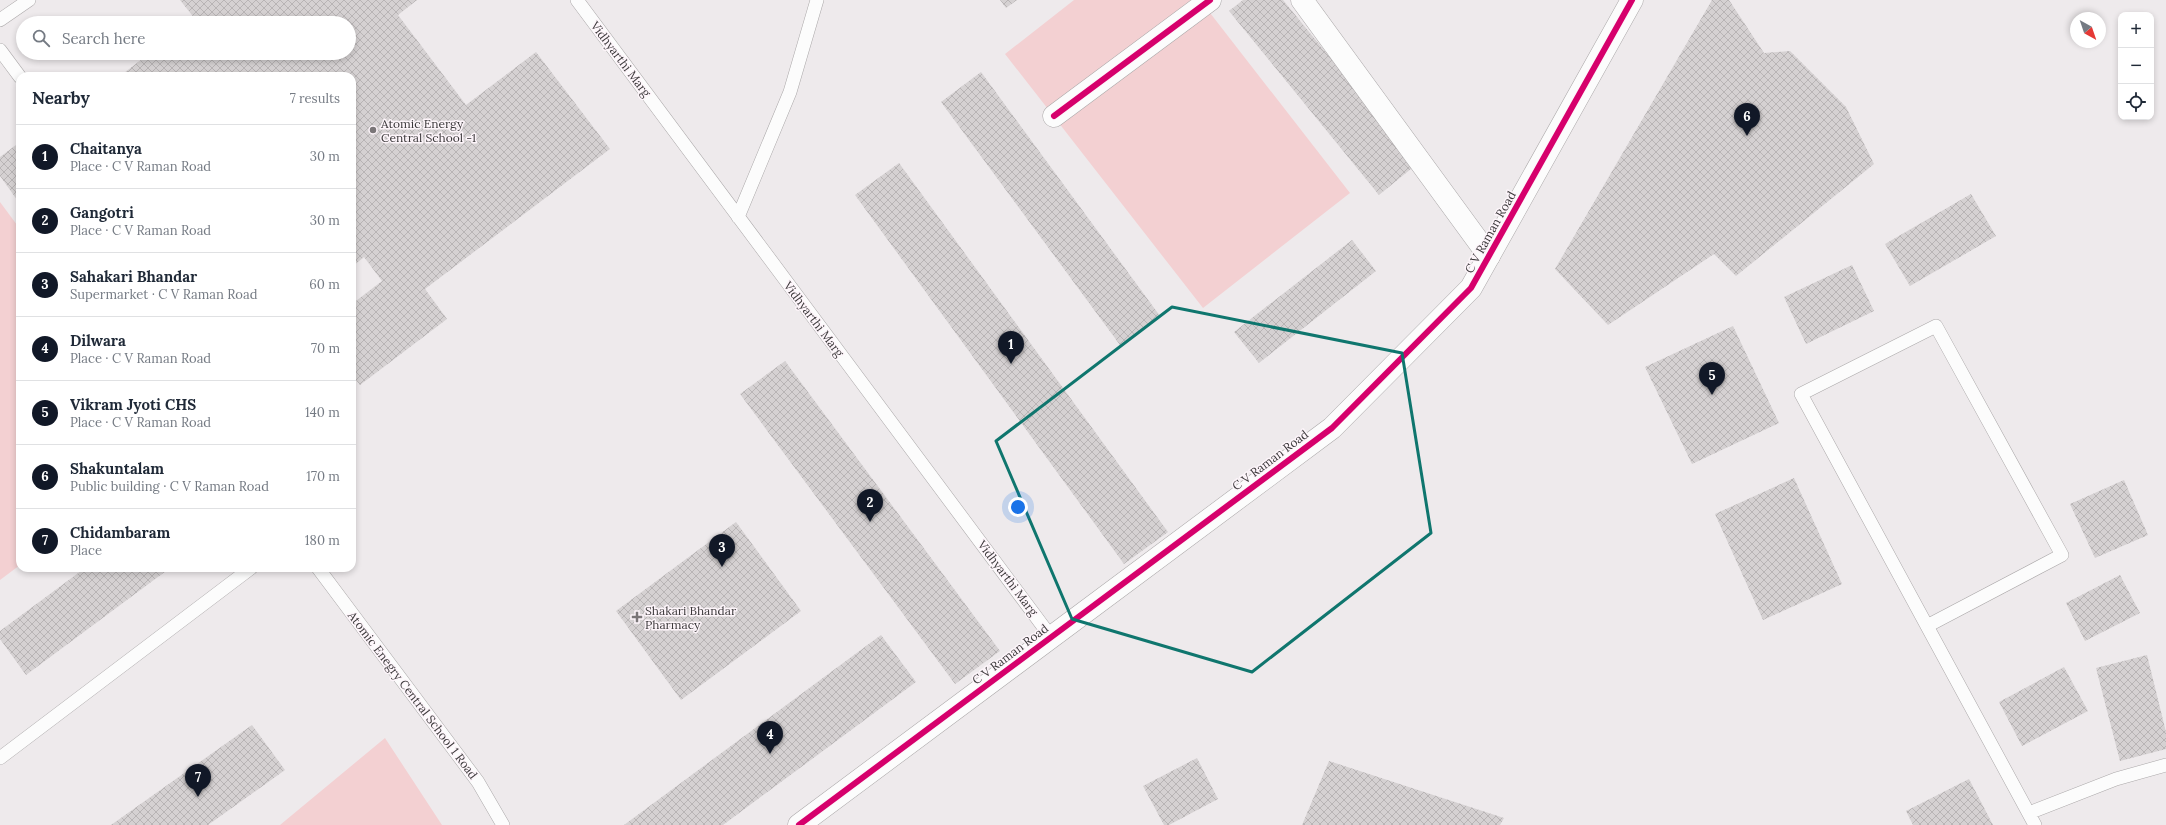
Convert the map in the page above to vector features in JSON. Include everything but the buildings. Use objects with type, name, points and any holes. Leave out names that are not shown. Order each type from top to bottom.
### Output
[{"type":"street","points":[[1054,116],[1210,0]]},
{"type":"street","points":[[1302,0],[1489,256]]},
{"type":"street","name":"C V Raman Road","points":[[799,825],[1332,428],[1471,288],[1632,0]]},
{"type":"lane","points":[[0,20],[30,0]]},
{"type":"lane","name":"Vidhyarthi Marg","points":[[577,0],[1051,637]]},
{"type":"lane","points":[[738,217],[790,92],[817,0]]},
{"type":"lane","points":[[0,50],[16,72]]},
{"type":"lane","points":[[1927,626],[2062,555],[1936,326],[1801,394],[1927,626],[2036,825]]},
{"type":"lane","points":[[0,758],[245,572]]},
{"type":"lane","name":"Atomic Enegry Central School 1 Road","points":[[321,572],[478,782],[503,825]]},
{"type":"lane","points":[[2029,813],[2116,779],[2166,765]]},
{"type":"highlighted area","points":[[1172,307],[1402,353],[1431,533],[1252,672],[1072,619],[996,441]]},
{"type":"shaded area","points":[[1074,0],[1200,0],[1350,193],[1203,308],[1005,54]]},
{"type":"shaded area","points":[[0,202],[16,224],[16,568],[0,580]]},
{"type":"shaded area","points":[[385,738],[442,825],[280,825]]},
{"type":"cycle path","points":[[1054,116],[1210,0]]},
{"type":"cycle path","points":[[799,825],[1332,428],[1471,288],[1632,0]]},
{"type":"place","name":"Atomic Energy Central School -1","points":[[373,130]]},
{"type":"place","name":"Shakuntalam","points":[[1747,136]]},
{"type":"place","name":"Chaitanya","points":[[1011,364]]},
{"type":"place","name":"Vikram Jyoti CHS","points":[[1712,395]]},
{"type":"place","name":"Gangotri","points":[[870,522]]},
{"type":"place","name":"Sahakari Bhandar","points":[[722,567]]},
{"type":"place","name":"Shakari Bhandar Pharmacy","points":[[637,617]]},
{"type":"place","name":"Dilwara","points":[[770,754]]},
{"type":"place","name":"Chidambaram","points":[[198,797]]}]
